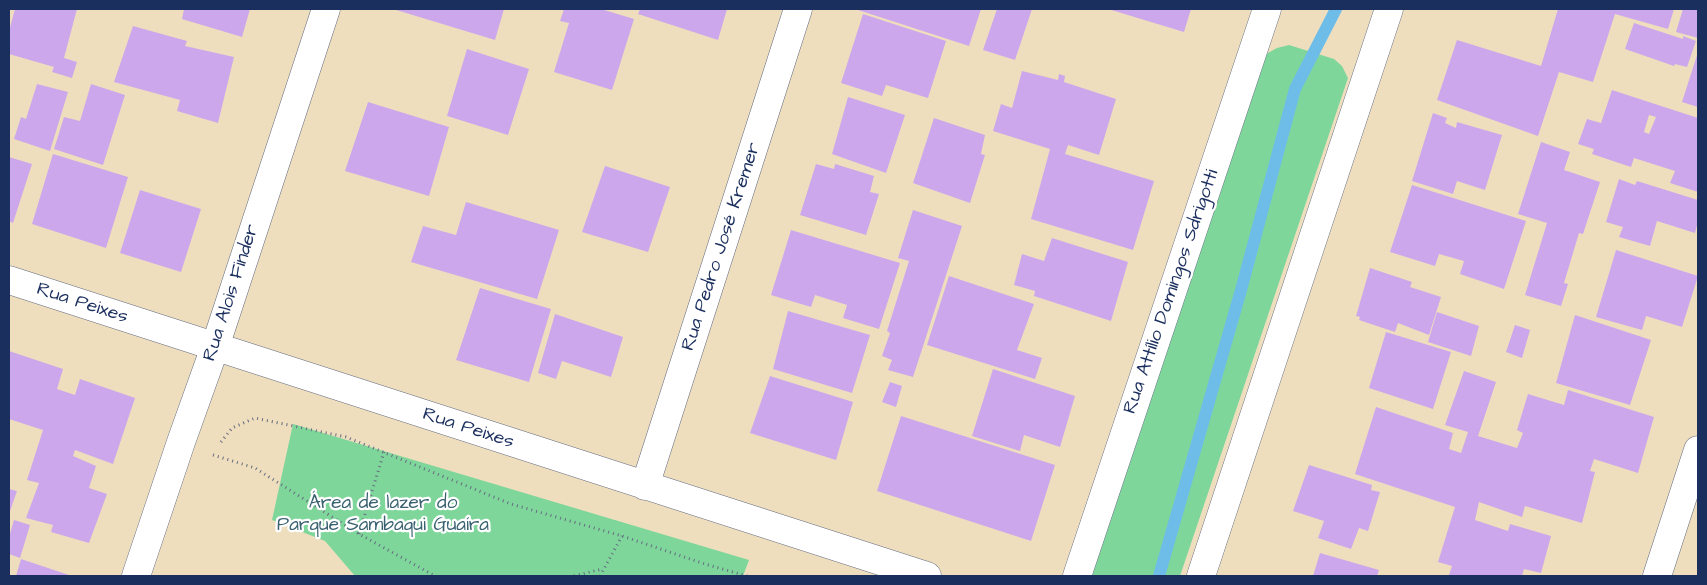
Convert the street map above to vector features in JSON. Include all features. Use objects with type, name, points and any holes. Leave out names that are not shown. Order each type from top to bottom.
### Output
[{"type":"street","name":"Rua Alois Finder","points":[[136,576],[215,346],[326,9]]},
{"type":"street","name":"Rua Pedro José Kremer","points":[[646,486],[798,9]]},
{"type":"street","name":"Rua Attílio Domingos Sdrigotti","points":[[1077,576],[1267,9]]},
{"type":"street","points":[[1201,576],[1389,9]]},
{"type":"street","name":"Rua Peixes","points":[[9,280],[927,576]]},
{"type":"street","points":[[1657,576],[1698,450]]},
{"type":"path","points":[[436,576],[360,534],[255,468],[211,455],[232,428],[255,418],[346,437],[511,504],[622,536],[747,576]]},
{"type":"path","points":[[360,534],[384,452]]},
{"type":"path","points":[[600,576],[622,536]]},
{"type":"path","points":[[574,576],[603,569]]},
{"type":"green space","points":[[1289,45],[1334,59],[1342,66],[1348,78],[1180,576],[1091,576],[1266,54],[1277,48]]},
{"type":"green space","name":"Área de lazer do Parque Sambaqui Guaíra","points":[[293,424],[749,560],[743,576],[355,576],[325,541],[272,520]]},
{"type":"building","points":[[15,9],[77,9],[64,58],[77,62],[72,78],[52,72],[54,67],[9,54],[9,31]]},
{"type":"building","points":[[184,9],[250,9],[242,37],[182,19]]},
{"type":"building","points":[[393,9],[504,9],[495,40]]},
{"type":"building","points":[[564,9],[601,9],[634,19],[612,90],[554,72],[569,23],[560,21]]},
{"type":"building","points":[[640,9],[727,9],[718,40],[638,14]]},
{"type":"building","points":[[855,9],[981,9],[969,46]]},
{"type":"building","points":[[997,9],[1032,9],[1015,60],[983,50]]},
{"type":"building","points":[[1108,9],[1191,9],[1184,32]]},
{"type":"building","points":[[1558,9],[1674,9],[1668,29],[1615,14],[1593,82],[1559,72],[1538,136],[1437,100],[1457,40],[1541,66]]},
{"type":"building","points":[[1683,9],[1698,9],[1698,38],[1676,32]]},
{"type":"building","points":[[863,14],[946,41],[928,98],[886,85],[882,96],[841,83]]},
{"type":"building","points":[[1634,23],[1683,39],[1683,36],[1696,41],[1687,67],[1675,64],[1674,66],[1625,49]]},
{"type":"building","points":[[133,26],[187,41],[185,46],[234,57],[218,123],[177,111],[180,100],[114,82]]},
{"type":"building","points":[[467,49],[529,69],[508,135],[447,116]]},
{"type":"building","points":[[1698,52],[1698,107],[1682,102]]},
{"type":"building","points":[[1022,71],[1058,80],[1059,74],[1065,76],[1064,82],[1116,99],[1099,155],[1068,145],[1065,154],[1154,181],[1133,250],[1031,219],[1050,149],[993,131],[1001,104],[1012,108]]},
{"type":"building","points":[[37,84],[68,92],[50,151],[14,139],[21,117],[26,119]]},
{"type":"building","points":[[91,84],[125,95],[103,165],[54,149],[64,117],[80,121]]},
{"type":"building","points":[[1612,90],[1698,118],[1698,192],[1670,183],[1675,171],[1634,158],[1631,167],[1592,154],[1594,149],[1578,144],[1587,119],[1601,123]],"holes":[[[1649,115],[1656,117],[1649,134],[1644,132]]]},
{"type":"building","points":[[848,97],[905,115],[886,173],[832,154]]},
{"type":"building","points":[[368,102],[449,127],[429,196],[345,171]]},
{"type":"building","points":[[1433,113],[1447,118],[1445,123],[1456,128],[1457,122],[1502,135],[1485,190],[1457,181],[1453,194],[1412,181]]},
{"type":"building","points":[[934,118],[985,135],[981,154],[985,155],[970,203],[913,183]]},
{"type":"building","points":[[1541,142],[1570,152],[1564,170],[1600,182],[1583,234],[1579,233],[1564,283],[1568,284],[1561,306],[1525,295],[1547,223],[1518,214]]},
{"type":"building","points":[[53,154],[128,177],[106,248],[32,224]]},
{"type":"building","points":[[9,157],[32,164],[13,223],[9,221]]},
{"type":"building","points":[[816,164],[834,169],[835,164],[874,176],[870,192],[879,194],[866,235],[800,215]]},
{"type":"building","points":[[605,166],[670,187],[648,252],[582,232]]},
{"type":"building","points":[[1619,179],[1635,185],[1637,181],[1698,200],[1698,221],[1695,233],[1657,221],[1650,246],[1619,237],[1623,227],[1606,222]]},
{"type":"building","points":[[1412,185],[1526,221],[1504,289],[1460,274],[1464,261],[1439,254],[1435,266],[1390,252]]},
{"type":"building","points":[[140,190],[201,209],[181,272],[120,253]]},
{"type":"building","points":[[466,202],[559,230],[537,299],[411,262],[423,226],[456,235]]},
{"type":"building","points":[[913,210],[962,226],[913,377],[888,370],[892,360],[882,356],[890,333],[887,331],[909,261],[898,258]]},
{"type":"building","points":[[791,230],[900,263],[879,329],[843,318],[847,305],[815,295],[811,307],[771,295]]},
{"type":"building","points":[[1052,238],[1128,262],[1111,321],[1034,296],[1035,291],[1014,285],[1022,254],[1044,261]]},
{"type":"building","points":[[1616,250],[1698,276],[1682,327],[1646,316],[1642,330],[1596,317]]},
{"type":"building","points":[[1370,268],[1412,282],[1410,287],[1441,297],[1429,335],[1398,323],[1395,332],[1359,320],[1360,317],[1356,316]]},
{"type":"building","points":[[949,276],[1034,304],[1017,350],[1042,358],[1035,379],[927,345]]},
{"type":"building","points":[[480,288],[551,309],[529,382],[456,360]]},
{"type":"building","points":[[788,311],[870,335],[852,393],[773,369]]},
{"type":"building","points":[[1437,312],[1479,326],[1471,356],[1428,342]]},
{"type":"building","points":[[555,314],[623,337],[611,377],[562,361],[556,379],[538,373]]},
{"type":"building","points":[[1575,315],[1651,340],[1630,405],[1556,383]]},
{"type":"building","points":[[1515,325],[1530,330],[1522,358],[1506,352]]},
{"type":"building","points":[[1386,332],[1451,352],[1433,409],[1369,388]]},
{"type":"building","points":[[9,351],[63,369],[57,389],[75,395],[80,379],[135,398],[113,464],[75,450],[73,456],[96,466],[89,488],[107,494],[89,543],[51,532],[53,525],[26,518],[39,483],[27,480],[43,430],[9,419]]},
{"type":"building","points":[[993,369],[1075,396],[1060,447],[1024,435],[1020,451],[972,436]]},
{"type":"building","points":[[1464,371],[1496,382],[1478,436],[1517,448],[1523,433],[1517,430],[1528,394],[1564,405],[1568,390],[1654,417],[1638,473],[1594,459],[1590,471],[1595,472],[1582,523],[1525,506],[1522,517],[1479,502],[1475,520],[1508,531],[1510,524],[1551,536],[1541,573],[1524,569],[1522,576],[1449,575],[1452,566],[1438,562],[1455,507],[1355,474],[1376,407],[1453,433],[1449,449],[1461,453],[1468,432],[1445,425]]},
{"type":"building","points":[[770,376],[853,402],[836,460],[750,433]]},
{"type":"building","points":[[890,382],[902,386],[896,407],[882,402]]},
{"type":"building","points":[[901,416],[1055,465],[1031,541],[877,491]]},
{"type":"building","points":[[1309,465],[1372,485],[1371,490],[1380,492],[1368,531],[1359,528],[1351,549],[1318,538],[1324,521],[1293,511]]},
{"type":"building","points":[[9,489],[17,491],[9,514]]},
{"type":"building","points":[[14,520],[30,525],[20,558],[9,554],[9,537]]},
{"type":"building","points":[[1320,553],[1379,570],[1377,576],[1313,576]]},
{"type":"building","points":[[21,559],[72,576],[16,576]]},
{"type":"waterway","points":[[1159,576],[1241,290],[1295,89],[1336,9]]}]
